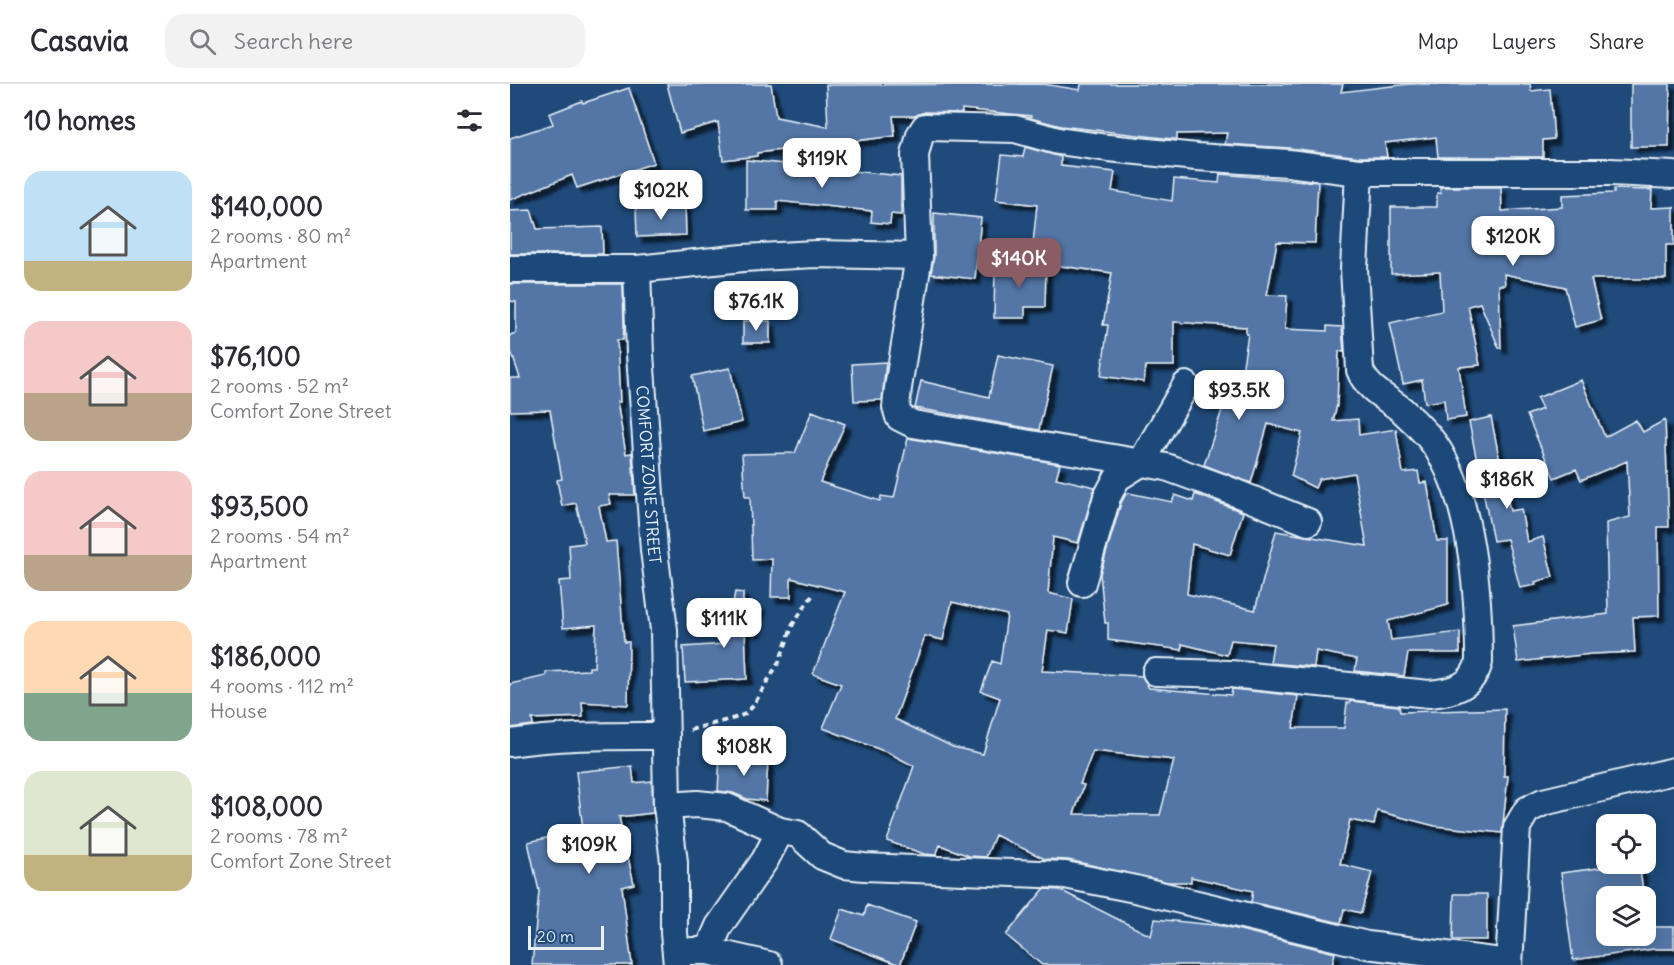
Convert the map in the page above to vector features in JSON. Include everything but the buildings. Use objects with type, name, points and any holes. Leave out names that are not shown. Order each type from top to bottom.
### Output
[{"type":"street","points":[[1308,522],[1166,467],[913,424],[899,417],[896,407],[898,388],[919,256],[915,155],[920,135],[925,127],[1015,129],[1058,141],[1108,148],[1288,163],[1359,172],[1610,172],[1674,175]]},
{"type":"street","points":[[1156,672],[1230,674],[1429,694],[1455,691],[1478,669],[1479,609],[1470,546],[1457,491],[1442,455],[1430,438],[1404,411],[1370,387],[1363,379],[1360,370],[1354,269],[1359,172]]},
{"type":"street","points":[[510,270],[637,269],[743,258],[815,254],[919,256]]},
{"type":"street","name":"COMFORT ZONE STREET","points":[[637,269],[640,354],[654,550],[664,630],[667,806],[674,862],[676,958]]},
{"type":"street","points":[[1082,583],[1107,497],[1117,478],[1141,463],[1186,385]]},
{"type":"street","points":[[510,743],[540,738],[579,736],[666,736]]},
{"type":"street","points":[[667,806],[697,804],[727,807],[780,831],[798,834],[822,856],[844,865],[1065,875],[1135,889],[1367,945],[1509,964],[1517,827],[1527,810],[1543,802],[1674,771]]},
{"type":"street","points":[[708,951],[719,926],[765,860],[780,831]]},
{"type":"street","points":[[676,958],[708,951],[768,965]]},
{"type":"path","points":[[666,736],[745,714],[760,695],[780,660],[793,624],[812,596]]}]
